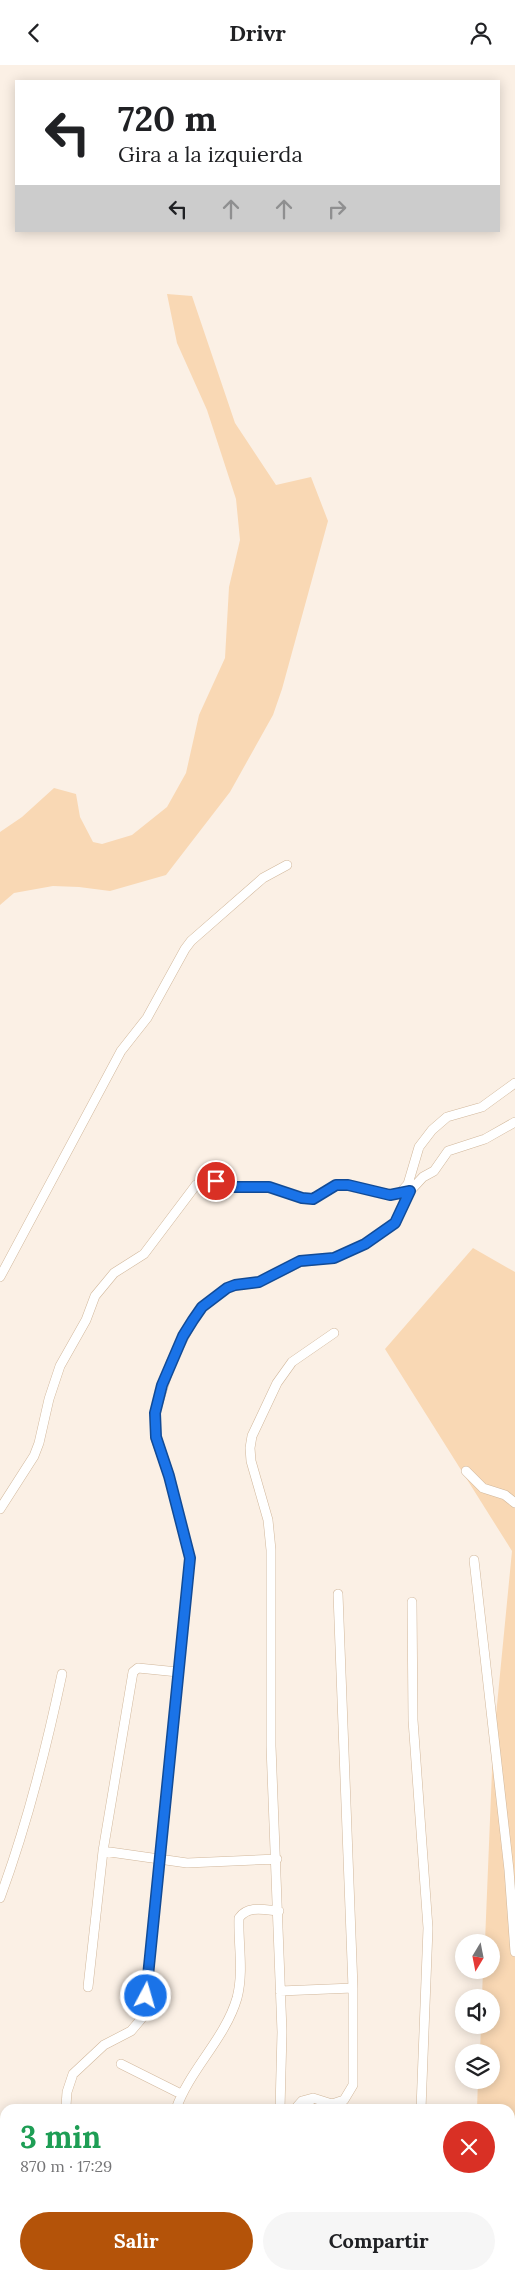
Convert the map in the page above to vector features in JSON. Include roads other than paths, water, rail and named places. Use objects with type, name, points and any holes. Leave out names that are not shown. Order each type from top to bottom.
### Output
[{"type":"street","points":[[0,1277],[122,1051],[147,1018],[185,949],[191,941],[263,878],[287,865]]},
{"type":"street","points":[[400,1193],[408,1184],[420,1147],[432,1130],[447,1117],[482,1107],[515,1083]]},
{"type":"street","points":[[66,2104],[72,2074],[104,2045],[131,2031],[142,2018],[150,1961],[158,1859],[190,1558],[169,1476],[156,1437],[155,1413],[162,1385],[183,1336],[202,1307],[227,1288],[259,1282],[300,1261],[334,1258],[365,1244],[389,1229],[400,1216],[410,1191],[423,1177],[438,1167],[448,1151],[486,1139],[515,1121]]},
{"type":"street","points":[[0,1509],[34,1456],[40,1443],[49,1399],[60,1366],[86,1320],[95,1296],[114,1273],[144,1254],[196,1185],[203,1181],[216,1181],[235,1187],[269,1187],[302,1198],[313,1199],[336,1185],[348,1185],[390,1195],[410,1191]]},
{"type":"street","points":[[280,2104],[282,2032],[277,1859],[271,1747],[271,1550],[268,1520],[251,1461],[250,1448],[252,1436],[264,1407],[277,1383],[292,1362],[334,1333]]},
{"type":"street","points":[[466,1471],[483,1488],[505,1495],[515,1503]]},
{"type":"street","points":[[474,1560],[509,1870],[515,1952]]},
{"type":"street","points":[[300,2104],[302,2101],[313,2099],[332,2104],[344,2100],[353,2085],[353,1988],[338,1594]]},
{"type":"street","points":[[412,1602],[413,1720],[428,1928],[421,2104]]},
{"type":"street","points":[[88,1987],[103,1851],[133,1672],[138,1668],[178,1672]]},
{"type":"street","points":[[0,1898],[21,1840],[46,1748],[62,1674]]},
{"type":"street","points":[[103,1851],[187,1863],[277,1859]]},
{"type":"street","points":[[178,2104],[181,2094],[217,2039],[234,2006],[241,1977],[239,1917],[243,1912],[250,1909],[278,1911]]},
{"type":"street","points":[[280,1991],[353,1988]]},
{"type":"street","points":[[121,2065],[181,2094]]},
{"type":"street","points":[[302,2101],[306,2104]]}]
